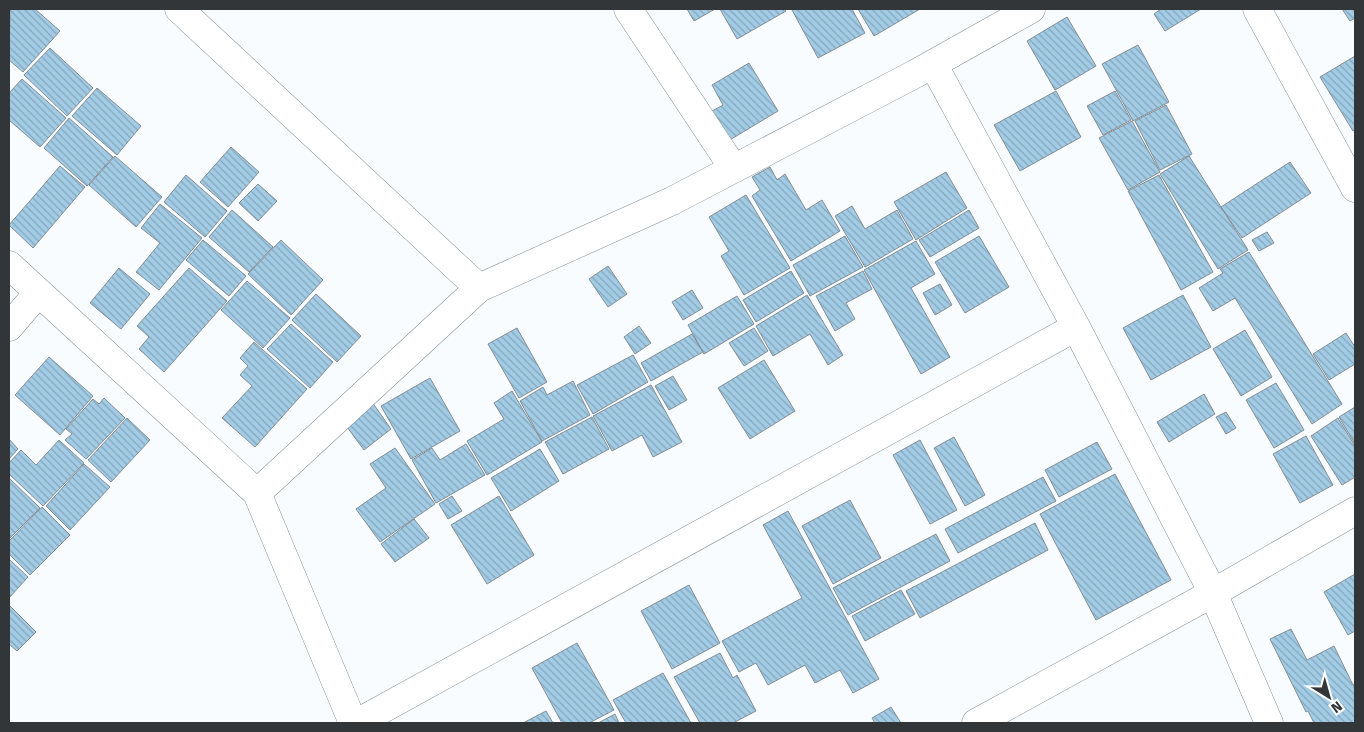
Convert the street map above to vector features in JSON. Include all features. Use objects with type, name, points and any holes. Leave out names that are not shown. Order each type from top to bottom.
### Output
[{"type":"street","points":[[179,9],[479,288]]},
{"type":"street","points":[[628,9],[734,169]]},
{"type":"street","points":[[257,493],[479,288],[672,201],[933,64],[1031,9]]},
{"type":"street","points":[[1257,9],[1353,180]]},
{"type":"street","points":[[933,64],[1076,327],[1213,593],[1269,723]]},
{"type":"street","points":[[9,265],[257,493],[353,723]]},
{"type":"street","points":[[9,327],[38,293]]},
{"type":"street","points":[[357,723],[1076,327]]},
{"type":"street","points":[[976,723],[1213,593],[1355,511]]},
{"type":"building","points":[[10,9],[35,9],[60,31],[23,72],[9,60]]},
{"type":"building","points":[[687,9],[715,9],[694,21]]},
{"type":"building","points":[[720,9],[784,9],[786,11],[737,39]]},
{"type":"building","points":[[852,9],[865,33],[818,58],[792,10]]},
{"type":"building","points":[[858,9],[920,9],[874,36]]},
{"type":"building","points":[[1161,9],[1201,9],[1165,31],[1154,14]]},
{"type":"building","points":[[1342,9],[1355,9],[1355,18],[1350,21]]},
{"type":"building","points":[[1067,17],[1096,66],[1055,90],[1027,41]]},
{"type":"building","points":[[1138,45],[1169,102],[1133,121],[1102,64]]},
{"type":"building","points":[[50,48],[93,88],[67,116],[24,75]]},
{"type":"building","points":[[1355,56],[1355,130],[1353,131],[1320,77]]},
{"type":"building","points":[[749,63],[778,111],[723,144],[705,115],[723,105],[712,85]]},
{"type":"building","points":[[22,79],[66,118],[40,147],[9,120],[9,93]]},
{"type":"building","points":[[97,88],[141,126],[117,155],[72,116]]},
{"type":"building","points":[[1056,91],[1081,137],[1020,171],[994,125]]},
{"type":"building","points":[[1115,91],[1131,120],[1103,135],[1087,106]]},
{"type":"building","points":[[1166,105],[1192,154],[1160,170],[1135,121]]},
{"type":"building","points":[[69,118],[113,157],[87,186],[44,148]]},
{"type":"building","points":[[1132,121],[1160,172],[1128,190],[1099,138]]},
{"type":"building","points":[[231,147],[259,172],[228,207],[200,182]]},
{"type":"building","points":[[115,156],[162,197],[136,227],[89,185]]},
{"type":"building","points":[[1189,156],[1248,250],[1218,269],[1160,174]]},
{"type":"building","points":[[1290,162],[1311,193],[1242,238],[1221,207]]},
{"type":"building","points":[[60,166],[85,187],[33,248],[9,225]]},
{"type":"building","points":[[770,167],[777,180],[785,174],[806,210],[822,200],[840,231],[791,261],[752,196],[760,190],[752,177]]},
{"type":"building","points":[[946,172],[967,208],[916,240],[894,202]]},
{"type":"building","points":[[186,175],[227,211],[205,237],[164,202]]},
{"type":"building","points":[[1159,175],[1213,272],[1181,290],[1128,191]]},
{"type":"building","points":[[258,184],[277,201],[258,221],[239,203]]},
{"type":"building","points":[[746,195],[790,268],[744,295],[721,256],[729,251],[709,217]]},
{"type":"building","points":[[160,204],[202,238],[159,290],[136,272],[160,243],[141,228]]},
{"type":"building","points":[[852,206],[865,229],[897,210],[913,239],[865,267],[835,216]]},
{"type":"building","points":[[232,210],[273,247],[249,272],[209,237]]},
{"type":"building","points":[[969,210],[979,228],[930,257],[919,240]]},
{"type":"building","points":[[1267,232],[1274,243],[1259,251],[1252,240]]},
{"type":"building","points":[[845,236],[863,267],[810,296],[793,265]]},
{"type":"building","points":[[979,236],[1009,287],[965,313],[935,262]]},
{"type":"building","points":[[203,240],[246,276],[229,296],[186,260]]},
{"type":"building","points":[[281,240],[323,280],[291,315],[248,274]]},
{"type":"building","points":[[916,241],[935,274],[911,288],[950,357],[921,374],[864,270]]},
{"type":"building","points":[[1249,252],[1342,404],[1312,424],[1235,298],[1213,311],[1199,288],[1223,273],[1220,269]]},
{"type":"building","points":[[608,266],[627,294],[608,307],[589,279]]},
{"type":"building","points":[[119,268],[150,294],[121,329],[90,303]]},
{"type":"building","points":[[189,268],[227,301],[164,372],[139,349],[149,337],[137,326]]},
{"type":"building","points":[[791,271],[804,293],[756,322],[743,300]]},
{"type":"building","points":[[863,271],[872,289],[846,303],[855,319],[835,331],[816,296]]},
{"type":"building","points":[[247,281],[290,318],[263,348],[221,310]]},
{"type":"building","points":[[940,284],[952,305],[935,315],[923,293]]},
{"type":"building","points":[[692,290],[703,308],[683,320],[672,302]]},
{"type":"building","points":[[316,294],[361,336],[337,362],[292,320]]},
{"type":"building","points":[[807,295],[843,355],[828,365],[810,334],[773,356],[756,326]]},
{"type":"building","points":[[1183,295],[1211,347],[1151,380],[1123,328]]},
{"type":"building","points":[[737,296],[754,324],[704,354],[688,325]]},
{"type":"building","points":[[291,324],[333,362],[310,388],[267,349]]},
{"type":"building","points":[[639,326],[651,343],[635,354],[624,337]]},
{"type":"building","points":[[517,328],[547,382],[519,398],[488,344]]},
{"type":"building","points":[[754,328],[768,351],[744,366],[729,343]]},
{"type":"building","points":[[1245,330],[1272,377],[1241,396],[1213,349]]},
{"type":"building","points":[[1346,333],[1355,347],[1355,364],[1329,380],[1313,354]]},
{"type":"building","points":[[692,334],[703,352],[651,381],[641,363]]},
{"type":"building","points":[[254,342],[307,389],[255,447],[222,418],[252,386],[240,375],[248,366],[240,358]]},
{"type":"building","points":[[633,355],[648,382],[593,414],[577,385]]},
{"type":"building","points":[[49,357],[93,396],[60,435],[15,395]]},
{"type":"building","points":[[764,360],[795,411],[750,439],[718,388]]},
{"type":"building","points":[[673,376],[687,400],[669,410],[655,386]]},
{"type":"building","points":[[430,378],[460,431],[411,459],[381,406]]},
{"type":"building","points":[[573,381],[590,415],[542,441],[520,401],[543,387],[547,395]]},
{"type":"building","points":[[1276,383],[1304,430],[1274,448],[1246,400]]},
{"type":"building","points":[[651,385],[682,442],[653,457],[642,435],[612,451],[593,416]]},
{"type":"building","points":[[512,391],[542,442],[487,475],[467,441],[504,419],[494,403]]},
{"type":"building","points":[[1204,394],[1215,414],[1169,442],[1157,422]]},
{"type":"building","points":[[104,398],[125,418],[86,459],[65,440],[72,434],[66,429],[93,399],[99,404]]},
{"type":"building","points":[[372,402],[391,429],[364,450],[344,423]]},
{"type":"building","points":[[1355,407],[1355,444],[1339,417]]},
{"type":"building","points":[[1226,412],[1236,428],[1226,434],[1216,417]]},
{"type":"building","points":[[592,417],[609,449],[563,474],[545,442]]},
{"type":"building","points":[[127,418],[150,440],[111,482],[88,460]]},
{"type":"building","points":[[1338,418],[1355,446],[1355,477],[1342,485],[1311,436]]},
{"type":"building","points":[[1306,436],[1333,485],[1300,503],[1273,454]]},
{"type":"building","points":[[954,437],[985,495],[965,506],[934,448]]},
{"type":"building","points":[[9,439],[18,449],[9,459]]},
{"type":"building","points":[[59,440],[84,463],[43,506],[9,474],[9,463],[21,450],[36,465]]},
{"type":"building","points":[[920,440],[957,510],[930,524],[893,455]]},
{"type":"building","points":[[1097,442],[1112,469],[1059,497],[1045,470]]},
{"type":"building","points":[[466,444],[485,475],[436,503],[412,460],[432,448],[440,460]]},
{"type":"building","points":[[395,448],[435,504],[380,542],[356,509],[386,488],[370,464]]},
{"type":"building","points":[[540,449],[559,481],[511,511],[491,478]]},
{"type":"building","points":[[84,464],[110,487],[70,530],[46,506]]},
{"type":"building","points":[[1115,474],[1171,580],[1096,620],[1040,514]]},
{"type":"building","points":[[1043,477],[1056,501],[958,553],[945,529]]},
{"type":"building","points":[[9,478],[40,508],[9,539]]},
{"type":"building","points":[[452,496],[462,511],[448,519],[439,504]]},
{"type":"building","points":[[499,496],[534,555],[487,584],[451,525]]},
{"type":"building","points":[[850,500],[881,558],[833,584],[802,526]]},
{"type":"building","points":[[42,507],[70,535],[30,575],[9,554],[9,541]]},
{"type":"building","points":[[788,511],[879,679],[853,693],[840,670],[815,683],[805,665],[768,685],[756,663],[739,672],[722,641],[802,598],[763,525]]},
{"type":"building","points":[[414,519],[429,538],[395,562],[381,544]]},
{"type":"building","points":[[1035,523],[1048,550],[920,618],[906,591]]},
{"type":"building","points":[[936,534],[950,561],[848,615],[833,588]]},
{"type":"building","points":[[9,559],[28,577],[9,598]]},
{"type":"building","points":[[1355,574],[1355,631],[1348,635],[1324,592]]},
{"type":"building","points":[[689,585],[720,643],[672,669],[641,611]]},
{"type":"building","points":[[901,590],[915,614],[865,641],[852,616]]},
{"type":"building","points":[[9,605],[36,632],[17,651],[9,644]]},
{"type":"building","points":[[1291,629],[1307,660],[1334,646],[1353,685],[1355,684],[1355,723],[1314,723],[1308,711],[1306,712],[1270,639]]},
{"type":"building","points":[[577,643],[614,710],[589,723],[562,723],[532,668]]},
{"type":"building","points":[[720,653],[733,678],[737,675],[756,711],[733,723],[700,723],[674,677]]},
{"type":"building","points":[[663,673],[691,723],[626,723],[613,700]]},
{"type":"building","points":[[891,707],[901,723],[875,723],[872,718]]},
{"type":"building","points":[[546,711],[553,723],[523,723]]},
{"type":"building","points":[[615,714],[619,723],[598,723]]}]
